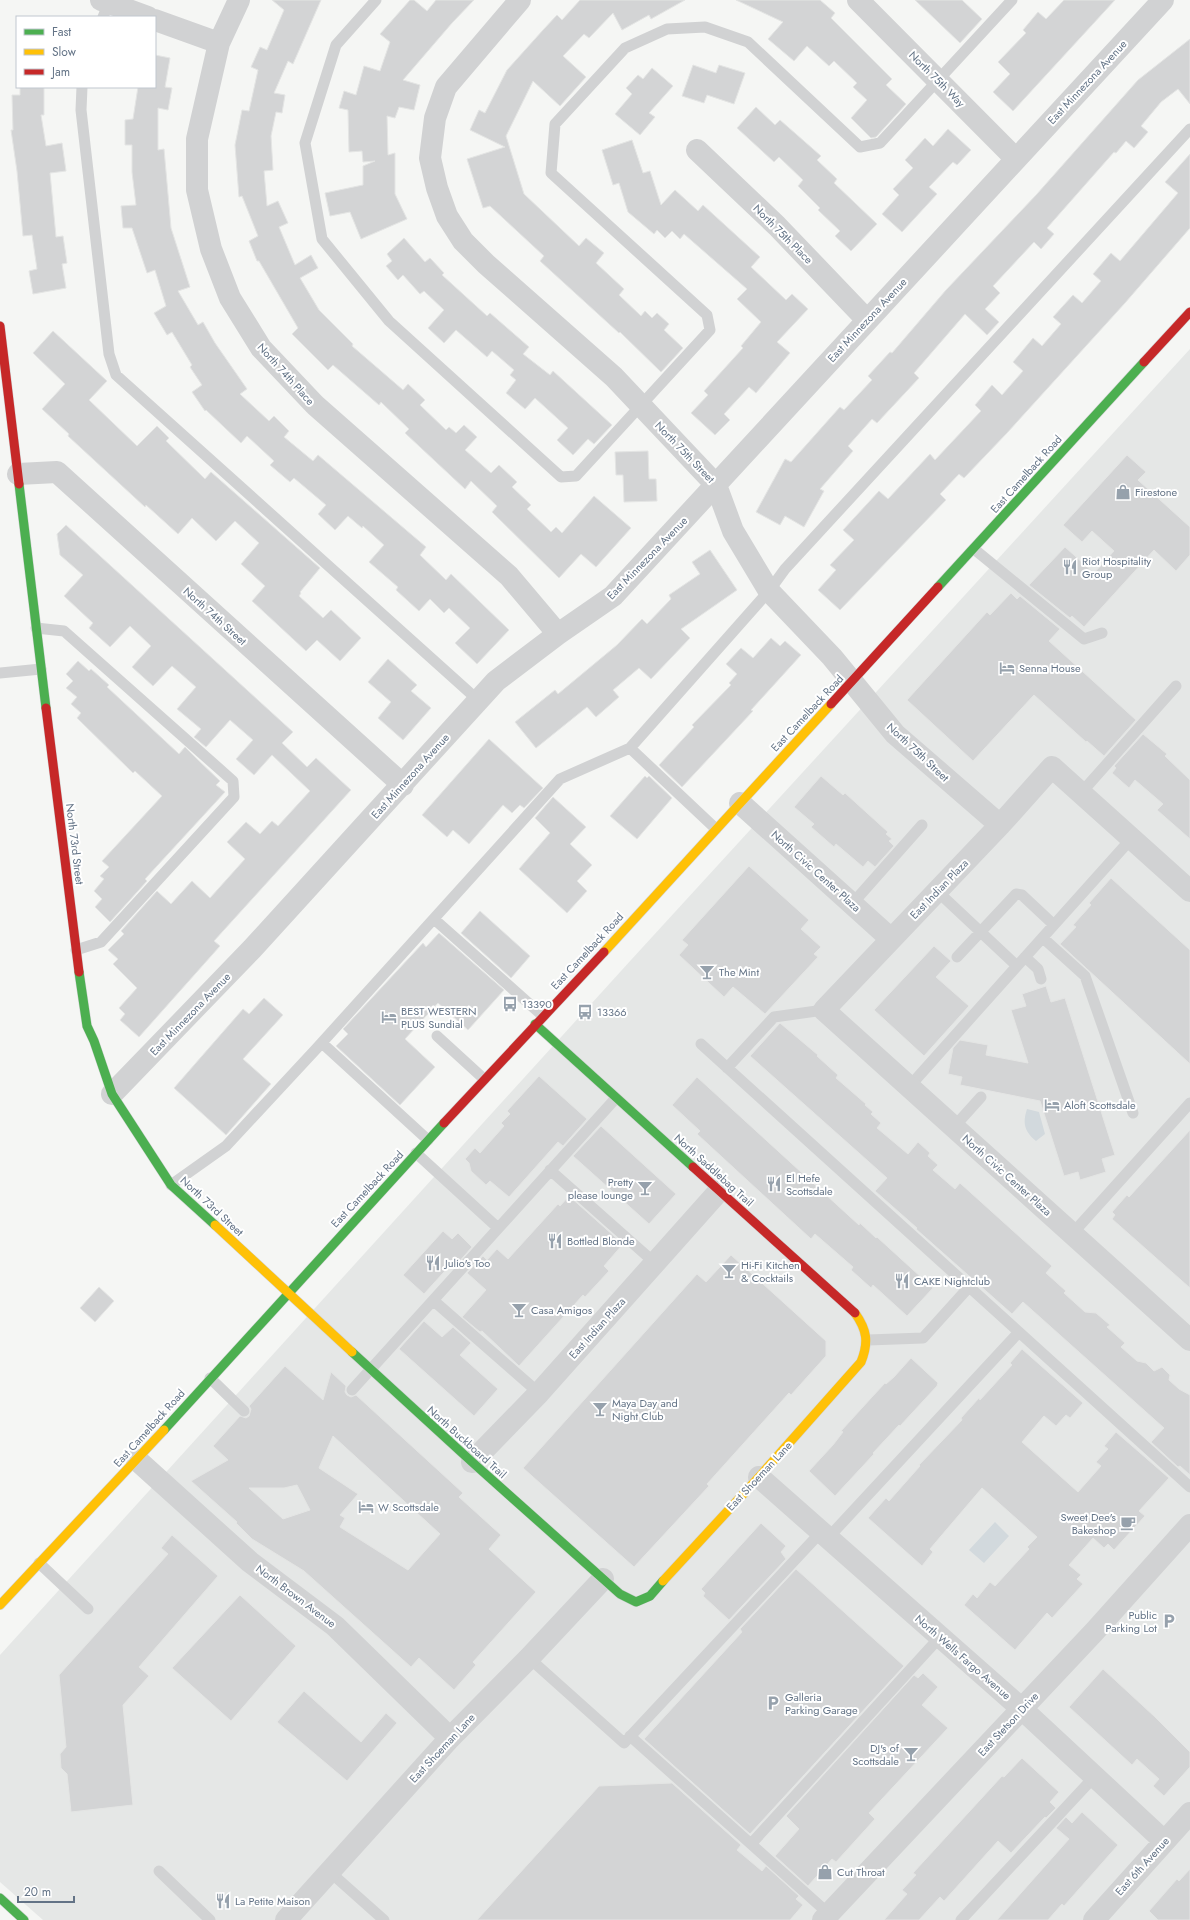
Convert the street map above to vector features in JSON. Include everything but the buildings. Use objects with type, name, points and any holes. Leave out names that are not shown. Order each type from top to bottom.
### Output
[{"type":"street","name":"North 74th Place","points":[[238,0],[219,43],[197,139],[196,190],[211,249],[230,298],[261,348],[315,405],[509,576],[558,634]]},
{"type":"street","name":"North 75th Street","points":[[520,0],[446,87],[435,118],[430,158],[437,188],[447,216],[463,241],[486,264],[614,377],[716,485],[733,531],[770,591],[832,657],[895,734],[1000,825]]},
{"type":"street","name":"North 75th Way","points":[[858,0],[1016,159]]},
{"type":"street","name":"East Minnezona Avenue","points":[[112,1094],[252,949],[403,786],[496,681],[558,634],[613,596],[1163,0]]},
{"type":"street","points":[[106,5],[144,16]]},
{"type":"street","points":[[156,20],[219,43]]},
{"type":"street","name":"North 75th Place","points":[[697,150],[777,226],[867,320]]},
{"type":"street","name":"East Camelback Road","points":[[0,1605],[137,1460],[288,1292],[852,682],[1190,312]]},
{"type":"street","name":"North 73rd Street","points":[[0,326],[41,669],[87,1026],[94,1041],[112,1094],[171,1185],[288,1292]]},
{"type":"street","name":"North 74th Street","points":[[18,474],[57,472],[403,786]]},
{"type":"street","name":"East Indian Plaza","points":[[824,1010],[1000,825],[1052,767],[1081,793]]},
{"type":"street","points":[[1081,793],[1190,892]]},
{"type":"street","name":"North Civic Center Plaza","points":[[740,803],[891,939]]},
{"type":"street","name":"North Civic Center Plaza","points":[[824,1010],[1190,1340]]},
{"type":"street","name":"North Saddlebag Trail","points":[[539,1020],[616,1098],[853,1311],[864,1325],[868,1340]]},
{"type":"street","name":"East Indian Plaza","points":[[472,1462],[539,1393],[719,1191]]},
{"type":"street","name":"North Buckboard Trail","points":[[288,1292],[472,1462],[603,1579],[620,1594],[636,1602]]},
{"type":"street","name":"East Shoeman Lane","points":[[636,1602],[650,1596],[701,1538],[759,1477],[861,1362],[868,1340]]},
{"type":"street","name":"North Brown Avenue","points":[[137,1460],[250,1562],[335,1626],[450,1738]]},
{"type":"street","name":"North Wells Fargo Avenue","points":[[759,1477],[1022,1709],[1164,1841]]},
{"type":"street","name":"East Stetson Drive","points":[[826,1917],[1094,1632],[1190,1525]]},
{"type":"street","name":"East Shoeman Lane","points":[[286,1920],[450,1738],[529,1658],[603,1579]]},
{"type":"street","name":"East 6th Avenue","points":[[1094,1920],[1190,1813]]},
{"type":"street","points":[[0,1898],[24,1920]]},
{"type":"lane","points":[[376,0],[336,45],[305,143],[322,239],[389,320],[561,477],[576,476],[710,330],[707,315],[551,173],[555,124],[625,48],[666,29],[705,27],[748,42],[860,147],[880,143],[1012,0]]},
{"type":"lane","points":[[82,88],[81,110],[109,354],[116,376],[479,701]]},
{"type":"lane","points":[[171,1185],[226,1146],[322,1043],[560,779],[630,748],[770,591],[785,569],[1190,129]]},
{"type":"lane","points":[[974,549],[1084,639],[1102,633]]},
{"type":"lane","points":[[36,628],[64,631],[233,781],[234,797],[101,942],[76,950]]},
{"type":"lane","points":[[0,673],[41,669]]},
{"type":"lane","points":[[1081,793],[1176,686]]},
{"type":"lane","points":[[630,748],[716,829]]},
{"type":"lane","points":[[852,904],[922,825]]},
{"type":"lane","points":[[909,1087],[1132,839]]},
{"type":"lane","points":[[937,891],[1017,966]]},
{"type":"lane","points":[[957,957],[1016,894],[1022,896],[1054,925]]},
{"type":"lane","points":[[434,919],[539,1020]]},
{"type":"lane","points":[[1043,938],[1085,976],[1133,1113]]},
{"type":"lane","points":[[1025,957],[1038,969],[1041,979]]},
{"type":"lane","points":[[727,1068],[774,1017],[824,1010]]},
{"type":"lane","points":[[437,1036],[484,1079]]},
{"type":"lane","points":[[322,1043],[428,1140]]},
{"type":"lane","points":[[701,1044],[1190,1487]]},
{"type":"lane","points":[[954,1127],[980,1097]]},
{"type":"lane","points":[[352,1390],[616,1098]]},
{"type":"lane","points":[[1072,1234],[1190,1103]]},
{"type":"lane","points":[[416,1153],[498,1228]]},
{"type":"lane","points":[[550,1170],[655,1263]]},
{"type":"lane","points":[[868,1340],[923,1338],[969,1287]]},
{"type":"lane","points":[[434,1300],[539,1393]]},
{"type":"lane","points":[[529,1658],[624,1743],[1019,1332]]},
{"type":"lane","points":[[210,1378],[244,1411]]},
{"type":"lane","points":[[39,1563],[88,1609]]},
{"type":"lane","points":[[751,1844],[940,1637]]},
{"type":"lane","points":[[630,1736],[751,1844],[826,1917]]},
{"type":"lane","points":[[961,1920],[1095,1776]]},
{"type":"lane","points":[[159,1871],[210,1920]]},
{"type":"lane","points":[[330,1872],[384,1920]]},
{"type":"shaded area","points":[[1190,349],[1190,1920],[43,1920],[0,1882],[0,1655],[631,960]]},
{"type":"shaded area","points":[[1027,1109],[1039,1112],[1045,1134],[1036,1141],[1027,1131],[1025,1119]]},
{"type":"shaded area","points":[[995,1522],[1009,1536],[984,1563],[969,1550]]},
{"type":"traffic: fast","points":[[938,587],[1144,362]]},
{"type":"traffic: fast","points":[[19,484],[46,708]]},
{"type":"traffic: fast","points":[[79,972],[87,1026],[94,1041],[112,1094],[171,1185],[215,1225]]},
{"type":"traffic: fast","points":[[535,1024],[693,1167]]},
{"type":"traffic: fast","points":[[164,1430],[444,1123]]},
{"type":"traffic: fast","points":[[352,1352],[472,1462],[620,1594],[636,1602],[650,1596],[663,1581]]},
{"type":"traffic: fast","points":[[0,1898],[24,1920]]},
{"type":"traffic: slow","points":[[604,952],[831,704]]},
{"type":"traffic: slow","points":[[215,1225],[352,1352]]},
{"type":"traffic: slow","points":[[663,1581],[759,1477],[861,1362],[864,1355],[866,1336],[855,1313]]},
{"type":"traffic: slow","points":[[0,1605],[164,1430]]},
{"type":"traffic: jam","points":[[1144,362],[1190,312]]},
{"type":"traffic: jam","points":[[0,326],[19,484]]},
{"type":"traffic: jam","points":[[831,704],[938,587]]},
{"type":"traffic: jam","points":[[46,708],[79,972]]},
{"type":"traffic: jam","points":[[444,1123],[604,952]]},
{"type":"traffic: jam","points":[[693,1167],[855,1313]]},
{"type":"place","name":"Firestone","points":[[1123,492]]},
{"type":"place","name":"Riot Hospitality Group","points":[[1070,567]]},
{"type":"place","name":"Senna House","points":[[1007,668]]},
{"type":"place","name":"The Mint","points":[[707,972]]},
{"type":"place","name":"13390","points":[[510,1004]]},
{"type":"place","name":"13366","points":[[585,1012]]},
{"type":"place","name":"BEST WESTERN PLUS Sundial","points":[[389,1017]]},
{"type":"place","name":"Aloft Scottsdale","points":[[1052,1105]]},
{"type":"place","name":"El Hefe Scottsdale","points":[[774,1184]]},
{"type":"place","name":"Pretty please lounge","points":[[645,1188]]},
{"type":"place","name":"Bottled Blonde","points":[[555,1241]]},
{"type":"place","name":"Julio's Too","points":[[433,1263]]},
{"type":"place","name":"Hi-Fi Kitchen & Cocktails","points":[[729,1271]]},
{"type":"place","name":"CAKE Nightclub","points":[[902,1281]]},
{"type":"place","name":"Casa Amigos","points":[[519,1310]]},
{"type":"place","name":"Maya Day and Night Club","points":[[600,1409]]},
{"type":"place","name":"W Scottsdale","points":[[366,1507]]},
{"type":"place","name":"Sweet Dee's Bakeshop","points":[[1128,1523]]},
{"type":"place","name":"Public Parking Lot","points":[[1169,1621]]},
{"type":"place","name":"Galleria Parking Garage","points":[[773,1703]]},
{"type":"place","name":"DJ's of Scottsdale","points":[[911,1754]]},
{"type":"place","name":"Cut Throat","points":[[825,1872]]},
{"type":"place","name":"La Petite Maison","points":[[223,1901]]}]
